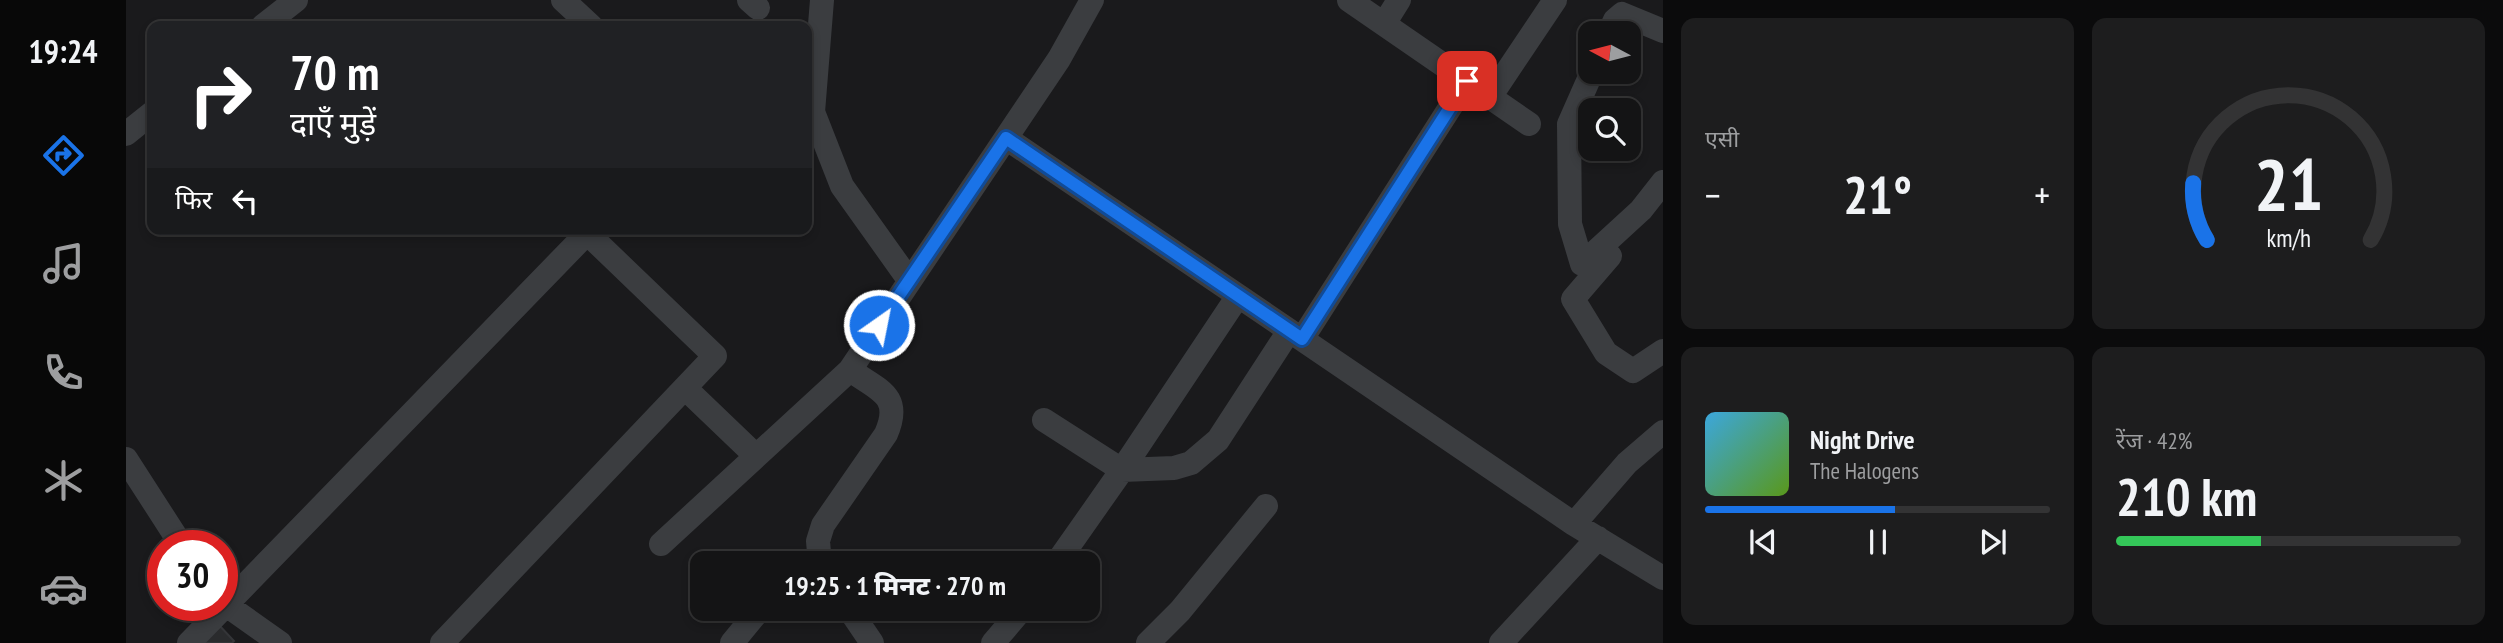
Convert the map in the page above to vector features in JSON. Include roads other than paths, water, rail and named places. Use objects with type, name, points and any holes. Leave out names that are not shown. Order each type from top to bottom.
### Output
[{"type":"street","points":[[269,21],[296,0]]},
{"type":"street","points":[[563,0],[586,21]]},
{"type":"street","points":[[822,0],[813,112],[842,186],[909,280]]},
{"type":"street","points":[[661,544],[850,370],[1059,59],[1092,0]]},
{"type":"street","points":[[1349,0],[1529,124]]},
{"type":"street","points":[[1384,24],[1399,0]]},
{"type":"street","points":[[1490,97],[1555,0]]},
{"type":"street","points":[[1615,21],[1622,14],[1639,21]]},
{"type":"street","points":[[1642,22],[1663,31]]},
{"type":"street","points":[[1044,420],[1122,470],[1174,468],[1191,463],[1218,440],[1296,335],[1467,81]]},
{"type":"street","points":[[1587,84],[1569,124],[1570,224],[1581,264],[1641,210],[1663,181]]},
{"type":"street","points":[[126,134],[147,117]]},
{"type":"street","points":[[1006,138],[1574,524],[1663,578]]},
{"type":"street","points":[[1663,205],[1594,272],[1573,299],[1606,353],[1633,371],[1663,351]]},
{"type":"street","points":[[238,590],[585,235]]},
{"type":"street","points":[[442,643],[715,356],[593,235]]},
{"type":"street","points":[[1065,551],[1238,296]]},
{"type":"street","points":[[817,551],[823,525],[886,434],[892,418],[893,405],[887,396],[850,370]]},
{"type":"street","points":[[685,388],[756,456]]},
{"type":"street","points":[[1574,524],[1627,463],[1663,432]]},
{"type":"street","points":[[126,459],[172,530]]},
{"type":"street","points":[[1148,643],[1180,611],[1266,506]]},
{"type":"street","points":[[1501,643],[1598,538]]},
{"type":"street","points":[[238,614],[280,643]]},
{"type":"street","points":[[189,643],[209,621]]},
{"type":"street","points":[[732,643],[750,621]]},
{"type":"street","points":[[857,621],[872,643]]},
{"type":"street","points":[[1000,640],[1013,621]]}]
